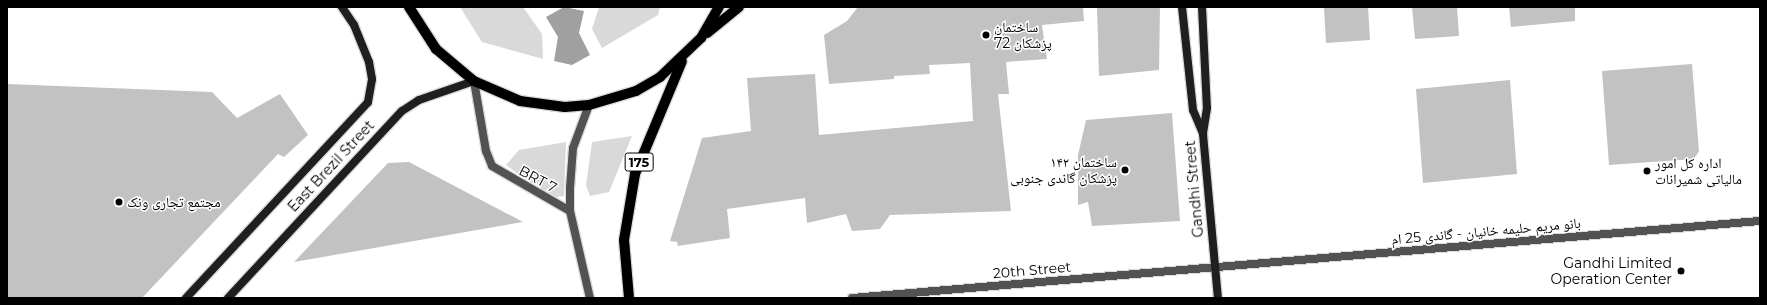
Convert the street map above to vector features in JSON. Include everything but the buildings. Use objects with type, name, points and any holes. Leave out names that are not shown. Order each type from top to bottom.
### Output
[{"type":"main road","name":"East Brezil Street","points":[[186,298],[358,116],[368,102],[372,79],[361,41],[342,7]]},
{"type":"main road","points":[[409,7],[436,49],[474,81],[520,101],[565,107],[589,105],[636,91],[683,59],[701,38],[739,7]]},
{"type":"main road","points":[[701,38],[719,7]]},
{"type":"main road","name":"Gandhi Street","points":[[1182,7],[1193,110],[1203,134],[1218,298]]},
{"type":"main road","points":[[1202,7],[1207,108],[1203,134]]},
{"type":"main road","name":"175","points":[[629,298],[624,240],[635,174],[683,59]]},
{"type":"main road","name":"East Brezil Street","points":[[228,298],[402,111],[419,100],[474,81]]},
{"type":"street","name":"BRT 7","points":[[474,81],[486,151],[492,166],[570,211]]},
{"type":"street","points":[[589,105],[573,148],[570,211],[590,298]]},
{"type":"street","name":"بانو مریم حلیمه خانیان - گاندی 25 ام","points":[[1215,267],[1760,221]]},
{"type":"street","name":"20th Street","points":[[852,298],[1215,267]]},
{"type":"shaded area","points":[[460,7],[523,7],[542,34],[543,59],[482,42]]},
{"type":"shaded area","points":[[564,7],[584,11],[579,33],[590,55],[572,65],[554,61],[558,37],[546,17]]},
{"type":"shaded area","points":[[599,7],[660,7],[658,15],[602,48],[592,29]]},
{"type":"shaded area","points":[[632,136],[609,192],[590,196],[586,185],[592,142]]},
{"type":"shaded area","points":[[566,142],[564,196],[551,198],[506,165],[519,150]]},
{"type":"place","name":"ساختمان پزشکان 72","points":[[986,35]]},
{"type":"place","name":"ساختمان ۱۴۲ پزشکان گاندی جنوبی","points":[[1125,170]]},
{"type":"place","name":"اداره کل امور مالیاتی شمیرانات","points":[[1647,171]]},
{"type":"place","name":"مجتمع تجاری ونک","points":[[119,202]]},
{"type":"place","name":"Gandhi Limited Operation Center","points":[[1681,271]]}]
